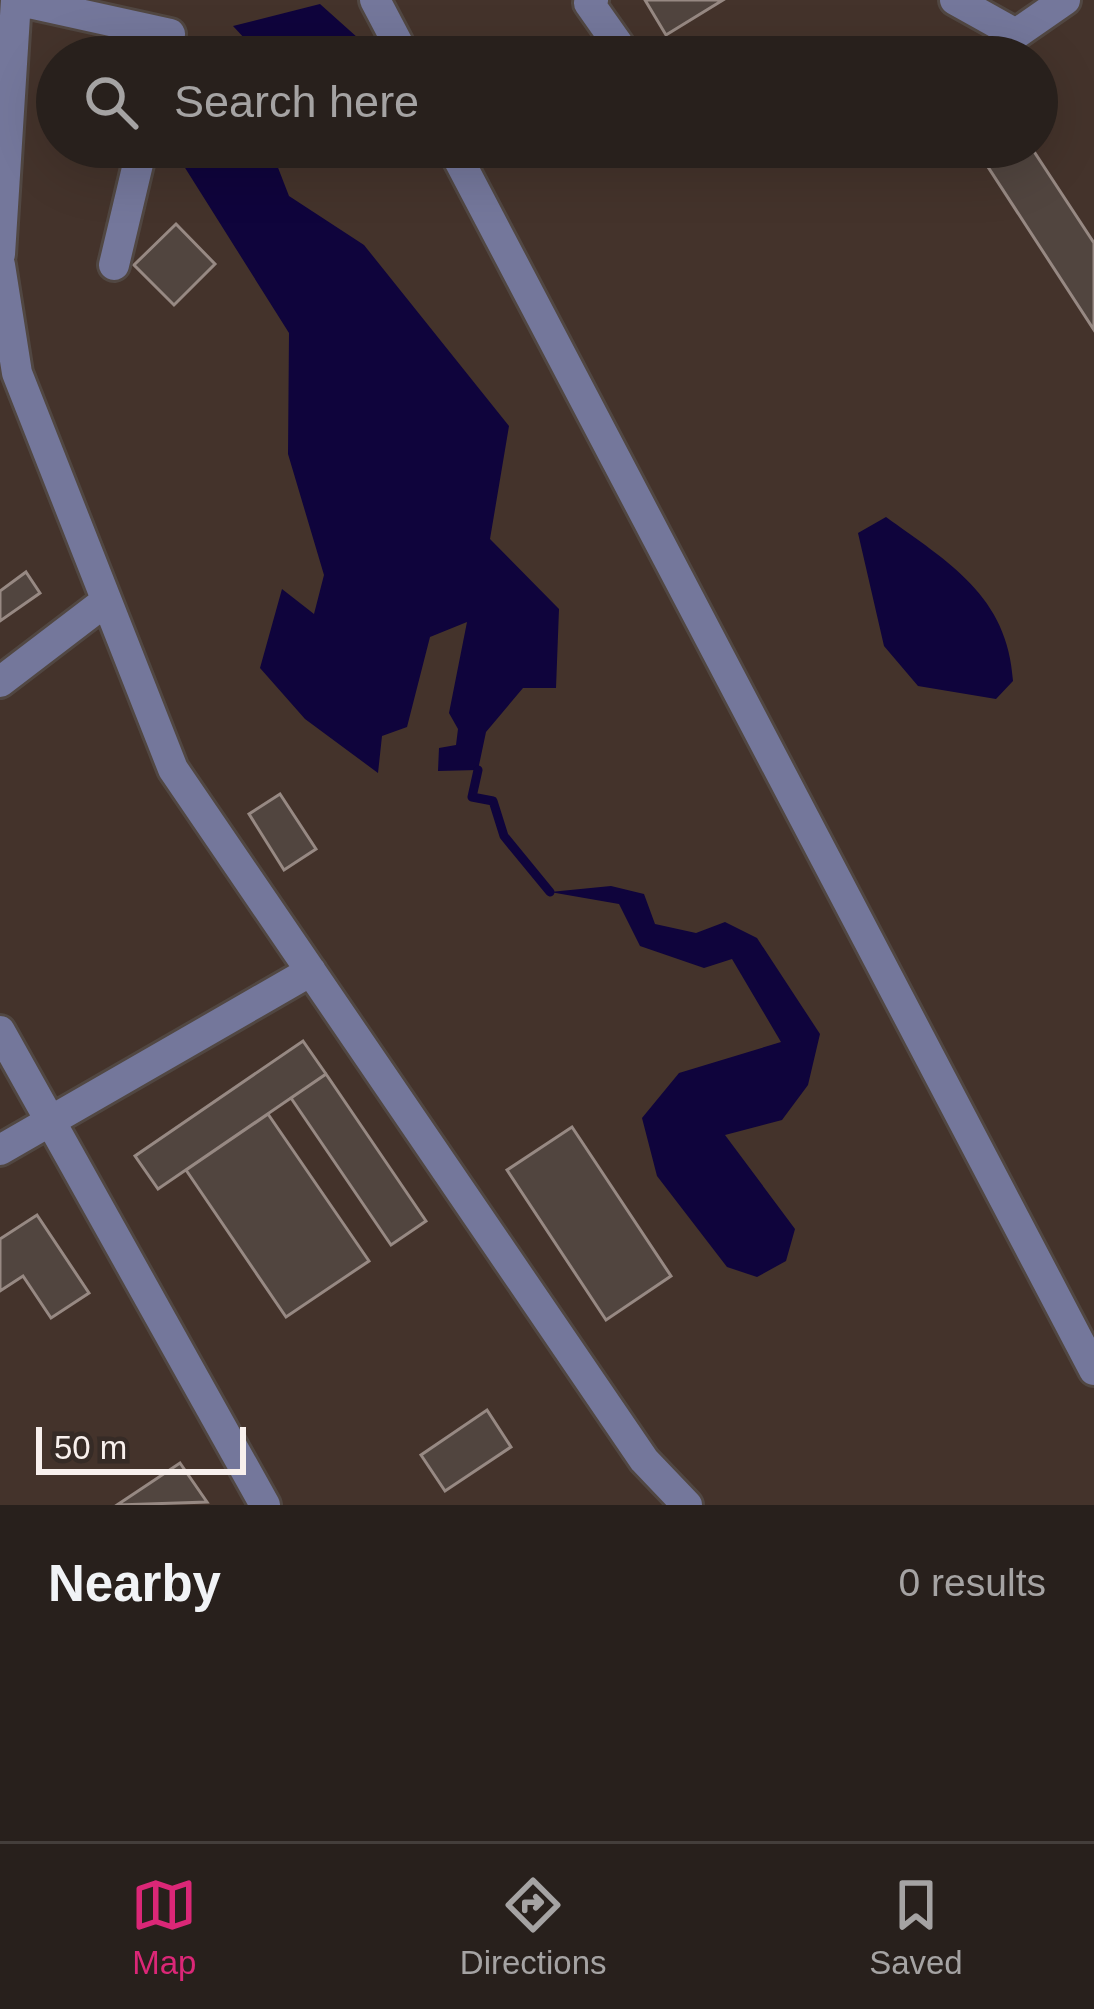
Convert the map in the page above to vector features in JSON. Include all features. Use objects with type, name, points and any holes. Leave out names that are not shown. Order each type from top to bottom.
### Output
[{"type":"lane","points":[[0,254],[16,0],[169,36]]},
{"type":"lane","points":[[375,0],[394,36]]},
{"type":"lane","points":[[955,0],[1016,34],[1065,0]]},
{"type":"lane","points":[[590,1],[613,36]]},
{"type":"lane","points":[[114,266],[137,168]]},
{"type":"lane","points":[[463,168],[1094,1370]]},
{"type":"lane","points":[[0,265],[17,373],[172,769],[644,1460],[687,1505]]},
{"type":"lane","points":[[0,682],[106,601]]},
{"type":"lane","points":[[0,1150],[311,971]]},
{"type":"lane","points":[[0,1031],[265,1505]]},
{"type":"shaded area","points":[[0,0],[1094,0],[1094,1505],[0,1505]]},
{"type":"shaded area","points":[[320,4],[356,36],[242,36],[233,26]]},
{"type":"shaded area","points":[[185,168],[278,168],[289,196],[364,245],[509,426],[490,539],[559,609],[556,688],[523,688],[486,732],[478,770],[438,771],[439,748],[456,745],[458,729],[449,713],[467,622],[430,637],[407,727],[382,736],[378,773],[305,719],[260,668],[282,589],[314,614],[324,575],[288,454],[289,333]]},
{"type":"shaded area","points":[[886,517],[952,566],[987,604],[1009,651],[1013,681],[996,699],[918,686],[884,646],[858,533]]},
{"type":"shaded area","points":[[611,886],[644,894],[655,924],[696,933],[725,922],[757,938],[820,1034],[808,1085],[782,1120],[725,1135],[795,1229],[786,1261],[757,1277],[727,1267],[657,1176],[642,1118],[679,1073],[781,1042],[732,959],[704,968],[640,946],[619,904],[550,892]]},
{"type":"building","points":[[645,0],[723,0],[666,35]]},
{"type":"building","points":[[989,168],[1045,168],[1094,243],[1094,330]]},
{"type":"building","points":[[176,224],[215,264],[174,305],[134,265]]},
{"type":"building","points":[[26,572],[40,593],[0,621],[0,591]]},
{"type":"building","points":[[280,794],[316,849],[284,870],[249,814]]},
{"type":"building","points":[[303,1041],[326,1074],[158,1189],[135,1156]]},
{"type":"building","points":[[326,1074],[426,1221],[391,1245],[291,1098]]},
{"type":"building","points":[[268,1114],[369,1261],[286,1317],[186,1170]]},
{"type":"building","points":[[572,1127],[671,1276],[606,1320],[507,1170]]},
{"type":"building","points":[[37,1215],[89,1293],[51,1318],[23,1276],[0,1291],[0,1239]]},
{"type":"building","points":[[487,1410],[511,1447],[445,1491],[421,1455]]},
{"type":"building","points":[[180,1463],[207,1502],[117,1505]]},
{"type":"waterway","points":[[478,770],[472,797],[493,801],[504,836],[550,892]]}]
